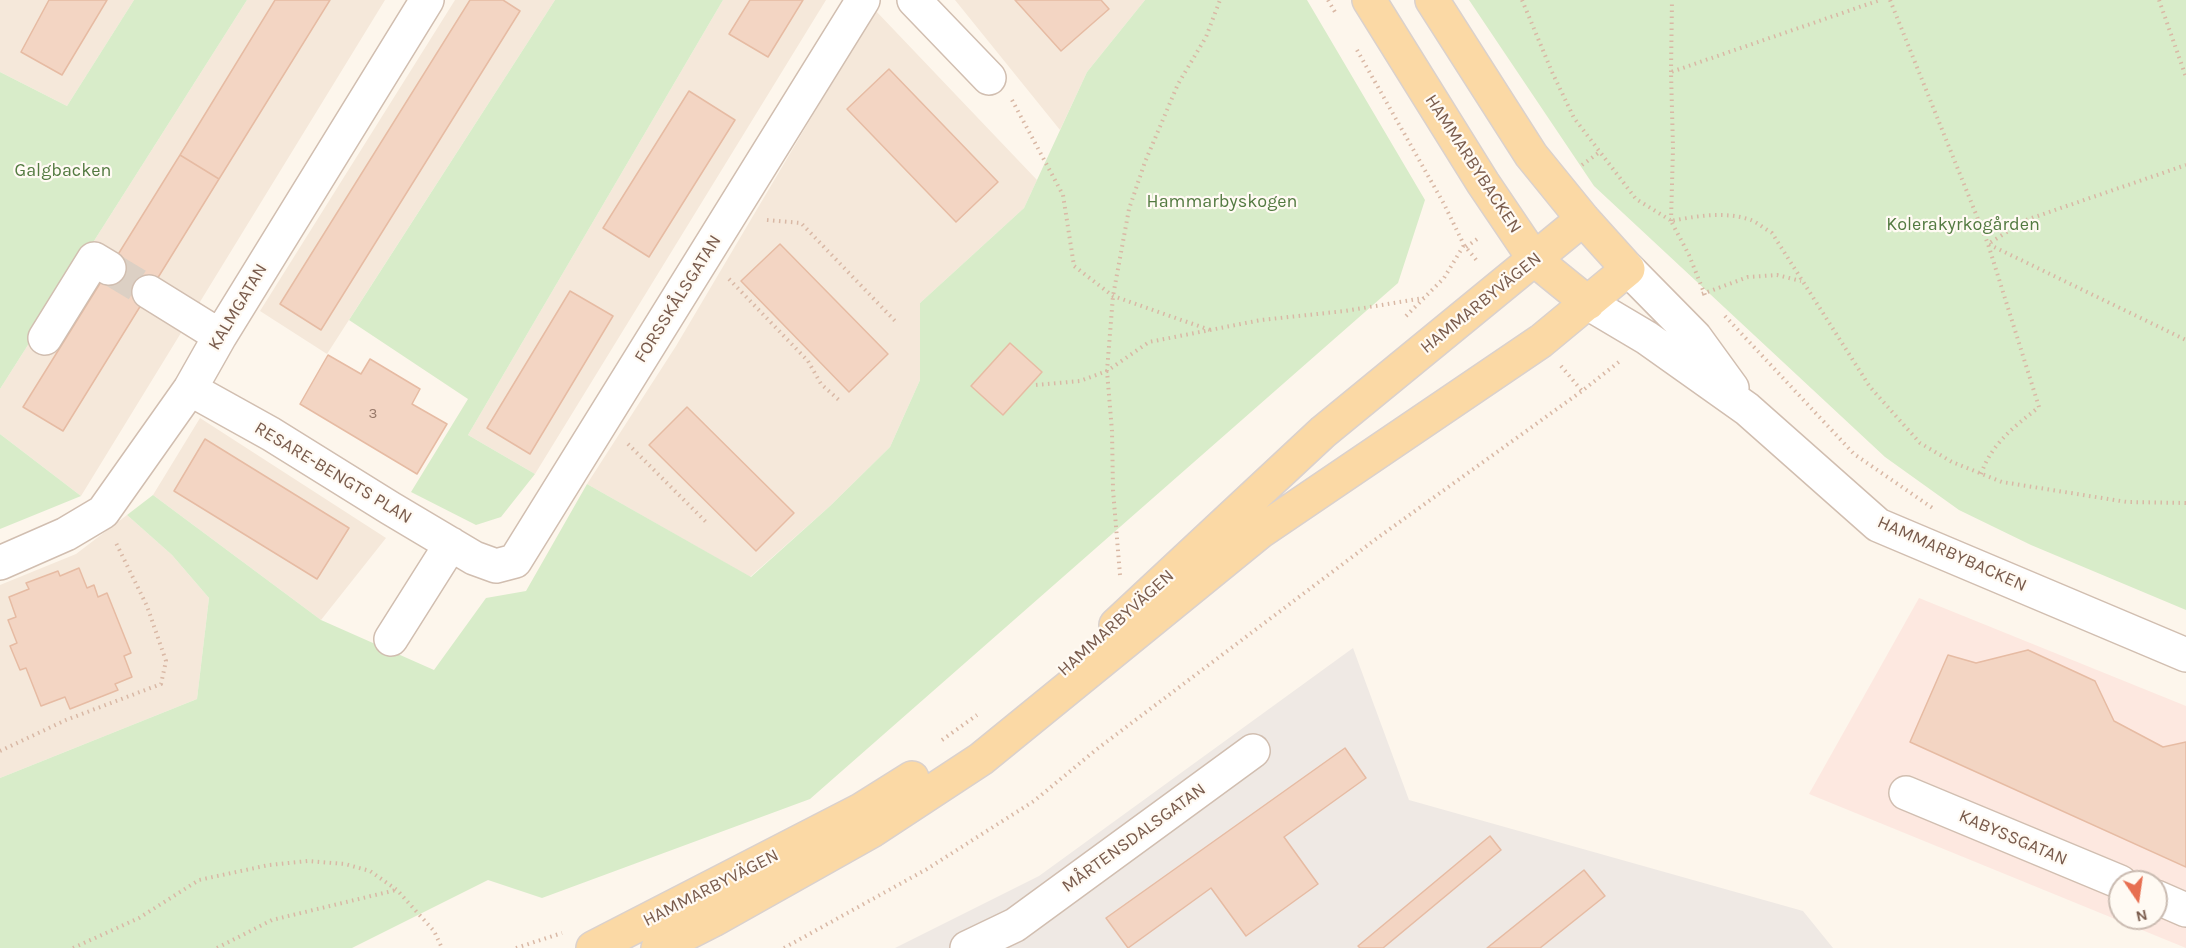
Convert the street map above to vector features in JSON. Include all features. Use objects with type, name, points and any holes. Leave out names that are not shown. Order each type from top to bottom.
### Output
[{"type":"main road","name":"HAMMARBYBACKEN","points":[[1369,0],[1483,183],[1535,260],[1588,303]]},
{"type":"main road","name":"HAMMARBYBACKEN","points":[[1432,0],[1531,154],[1583,219],[1628,269]]},
{"type":"main road","name":"HAMMARBYVÄGEN","points":[[580,939],[861,810],[975,739],[1069,668],[1323,432],[1583,219]]},
{"type":"main road","name":"HAMMARBYVÄGEN","points":[[658,948],[712,921],[873,830],[981,759],[1261,531],[1532,347],[1628,269]]},
{"type":"street","name":"KALMGATAN","points":[[0,563],[66,534],[103,512],[190,389],[220,336],[427,0]]},
{"type":"street","name":"FORSSKÅLSGATAN","points":[[463,551],[496,566],[514,561],[863,0]]},
{"type":"street","points":[[914,0],[989,78]]},
{"type":"street","points":[[45,338],[94,259],[109,268]]},
{"type":"street","name":"HAMMARBYBACKEN","points":[[1628,269],[1695,338],[1747,409]]},
{"type":"street","points":[[149,292],[220,336]]},
{"type":"street","name":"HAMMARBYBACKEN","points":[[1588,303],[1647,338],[1747,409],[1878,525],[2186,655]]},
{"type":"street","name":"RESARE-BENGTS PLAN","points":[[190,389],[271,434],[463,551]]},
{"type":"street","points":[[391,639],[463,551]]},
{"type":"street","name":"MÅRTENSDALSGATAN","points":[[967,948],[1023,937],[1253,751]]},
{"type":"street","name":"KABYSSGATAN","points":[[1906,793],[2108,877]]},
{"type":"street","points":[[2168,902],[2186,910]]},
{"type":"path","points":[[1120,582],[1107,371],[1113,296],[1129,209],[1145,162],[1178,84],[1206,37],[1220,0]]},
{"type":"path","points":[[1328,0],[1340,20]]},
{"type":"path","points":[[1522,0],[1574,118],[1636,199],[1671,221],[1700,215],[1730,216],[1751,220],[1772,232],[1870,387],[1920,443],[1944,457],[2002,482],[2127,502],[2186,503]]},
{"type":"path","points":[[1672,0],[1671,221],[1689,255],[1703,293],[1711,301]]},
{"type":"path","points":[[1671,72],[1880,0]]},
{"type":"path","points":[[1890,0],[1988,244],[2039,407],[2008,432],[1987,456],[1981,474]]},
{"type":"path","points":[[2159,0],[2186,77]]},
{"type":"path","points":[[1351,41],[1444,204],[1464,245],[1444,278],[1401,322]]},
{"type":"path","points":[[989,78],[1014,102],[1063,195],[1074,266],[1113,296],[1210,330]]},
{"type":"path","points":[[1988,244],[2026,220],[2186,165]]},
{"type":"path","points":[[758,219],[801,223],[897,322]]},
{"type":"path","points":[[1988,244],[2186,340]]},
{"type":"path","points":[[724,273],[808,361],[821,384],[839,400]]},
{"type":"path","points":[[1676,317],[1703,293],[1748,277],[1777,274],[1803,282]]},
{"type":"path","points":[[1036,385],[1080,381],[1107,371],[1149,342],[1261,320],[1345,311],[1425,297]]},
{"type":"path","points":[[1719,310],[1854,454],[1934,510]]},
{"type":"path","points":[[784,948],[927,869],[1034,801],[1125,728],[1376,539],[1582,391],[1647,338]]},
{"type":"path","points":[[0,751],[66,720],[161,684],[165,661],[151,617],[103,512]]},
{"type":"path","points":[[942,741],[980,713]]},
{"type":"path","points":[[73,948],[139,918],[199,880],[269,865],[308,861],[345,864],[370,871],[397,890],[434,931],[442,948]]},
{"type":"path","points":[[217,948],[272,920],[397,890]]},
{"type":"path","points":[[516,948],[559,935],[580,939]]},
{"type":"shaded area","points":[[0,0],[134,0],[67,106],[0,72]]},
{"type":"shaded area","points":[[247,0],[385,0],[81,496],[0,434],[0,389]]},
{"type":"shaded area","points":[[455,0],[555,0],[327,354],[260,311]]},
{"type":"shaded area","points":[[723,0],[826,0],[535,474],[468,435]]},
{"type":"shaded area","points":[[955,0],[1145,0],[1087,72],[1060,130]]},
{"type":"shaded area","points":[[875,10],[1037,180],[1024,208],[920,303],[920,380],[890,447],[830,506],[750,577],[587,484],[676,346]]},
{"type":"shaded area","points":[[200,418],[386,538],[321,620],[153,495]]},
{"type":"shaded area","points":[[127,515],[172,555],[209,598],[197,699],[0,778],[0,585],[76,554]]},
{"type":"shaded area","points":[[1919,598],[2186,706],[2186,948],[2142,930],[2168,930],[2168,870],[2108,870],[2108,916],[1809,794]]},
{"type":"shaded area","points":[[1353,648],[1409,800],[1803,911],[1833,948],[895,948],[1039,876]]},
{"type":"green space","name":"Galgbacken","points":[[134,0],[247,0],[0,389],[0,72],[67,106]]},
{"type":"green space","points":[[555,0],[723,0],[468,435],[535,474],[501,517],[476,525],[411,492],[468,399],[349,320]]},
{"type":"green space","name":"Hammarbyskogen","points":[[1145,0],[1307,0],[1425,200],[1398,283],[810,799],[542,898],[488,880],[352,948],[0,948],[0,778],[197,699],[209,598],[172,555],[127,515],[153,495],[321,620],[434,670],[486,598],[526,591],[587,484],[751,577],[830,506],[890,447],[920,380],[920,303],[1024,208],[1087,72]]},
{"type":"green space","name":"Kolerakyrkogården","points":[[1469,0],[2186,0],[2186,610],[2031,545],[1959,510],[1885,457],[1594,186]]},
{"type":"green space","points":[[0,434],[81,496],[0,529]]},
{"type":"building","points":[[49,0],[107,0],[62,75],[21,52]]},
{"type":"building","points":[[275,0],[330,0],[219,179],[180,155]]},
{"type":"building","points":[[470,0],[503,0],[520,11],[321,330],[280,304]]},
{"type":"building","points":[[750,0],[803,0],[768,57],[729,34]]},
{"type":"building","points":[[1015,0],[1101,0],[1109,9],[1061,51]]},
{"type":"building","points":[[889,69],[998,182],[956,222],[847,109]]},
{"type":"building","points":[[689,91],[735,120],[649,257],[603,228]]},
{"type":"building","points":[[180,155],[219,179],[63,431],[23,407]]},
{"type":"building","points":[[780,244],[888,354],[849,392],[741,281]]},
{"type":"building","points":[[570,291],[613,316],[530,454],[487,428]]},
{"type":"building","points":[[1010,343],[1042,372],[1003,415],[971,386]]},
{"type":"building","points":[[328,355],[361,374],[370,359],[420,389],[412,404],[447,424],[417,474],[300,404]]},
{"type":"building","points":[[687,407],[794,513],[756,551],[649,445]]},
{"type":"building","points":[[205,439],[349,528],[317,579],[174,491]]},
{"type":"building","points":[[79,568],[87,588],[94,585],[98,597],[107,593],[131,653],[124,656],[132,677],[115,684],[118,690],[70,709],[65,697],[41,706],[26,668],[20,670],[10,646],[17,643],[8,620],[16,617],[9,597],[29,589],[26,583],[58,571],[60,576]]},
{"type":"building","points":[[2028,650],[2095,681],[2114,721],[2163,747],[2186,742],[2186,867],[1910,742],[1948,655],[1976,663]]},
{"type":"building","points":[[1345,748],[1366,778],[1284,837],[1318,884],[1246,936],[1211,888],[1128,948],[1106,918]]},
{"type":"building","points":[[1490,836],[1501,850],[1383,948],[1360,948],[1358,946]]},
{"type":"building","points":[[1584,870],[1605,896],[1540,948],[1487,948]]},
{"type":"tunnel","points":[[109,268],[149,292]]}]
